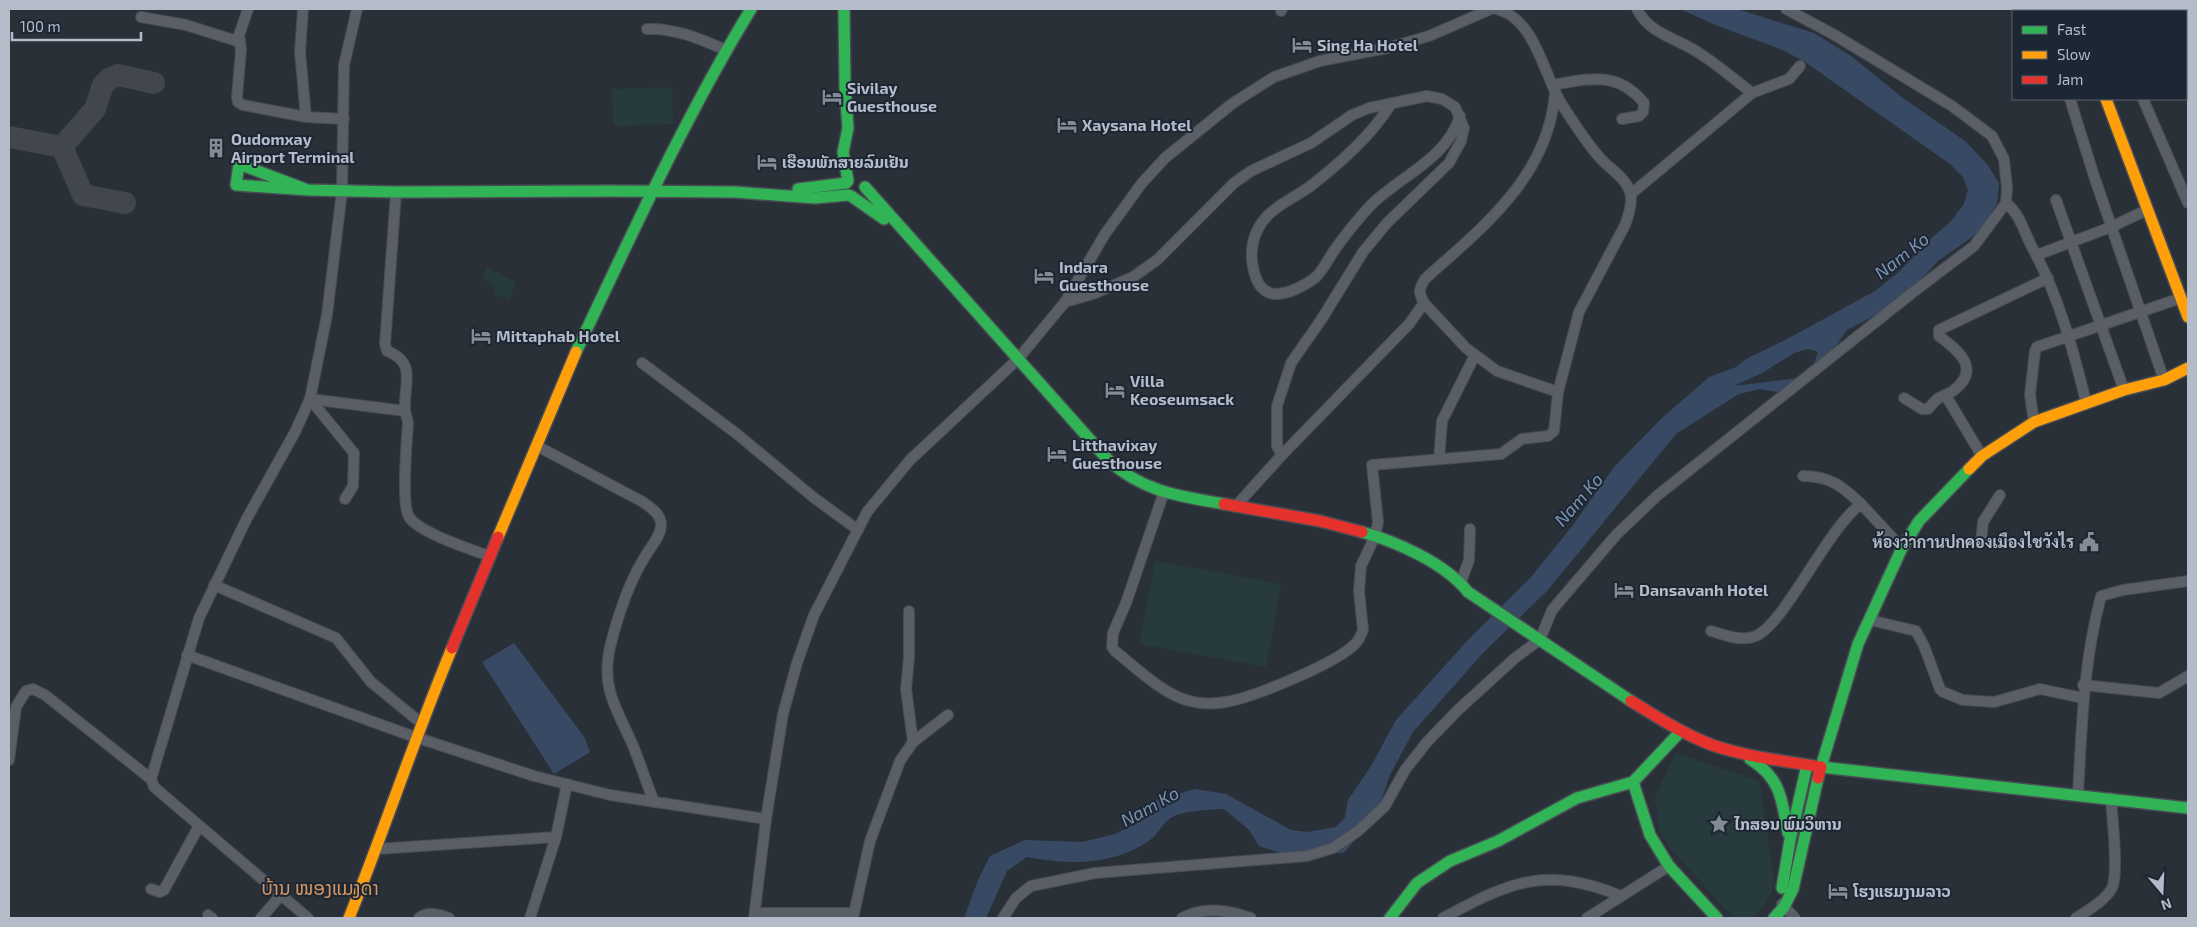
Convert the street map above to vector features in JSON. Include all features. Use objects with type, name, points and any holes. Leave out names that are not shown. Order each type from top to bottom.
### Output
[{"type":"main road","points":[[349,918],[377,849],[421,723],[575,353],[652,191],[726,50],[751,9]]},
{"type":"main road","points":[[844,9],[845,87],[848,128],[843,152],[848,189],[889,217]]},
{"type":"main road","points":[[855,9],[856,146]]},
{"type":"main road","points":[[2106,100],[2188,317]]},
{"type":"main road","points":[[305,189],[239,164],[236,185],[305,189],[342,191],[396,193],[652,191],[762,193],[792,197],[848,189],[860,196],[865,187]]},
{"type":"main road","points":[[848,189],[857,178],[862,181],[889,217],[1015,362],[1111,464],[1162,497],[1234,511],[1297,516],[1420,556],[1461,582],[1473,595],[1537,640],[1681,731],[1711,745],[1738,753],[1807,765],[2078,794],[2188,808]]},
{"type":"main road","points":[[1762,918],[1781,903],[1793,889],[1821,766],[1858,644],[1902,548],[1919,521],[1982,456],[2034,422],[2086,402],[2164,380],[2188,368]]},
{"type":"main road","points":[[1373,540],[1416,564],[1456,590],[1473,595]]},
{"type":"main road","points":[[1390,918],[1417,883],[1450,861],[1498,841],[1577,798],[1633,782],[1681,731]]},
{"type":"main road","points":[[1738,753],[1764,767],[1777,782],[1781,792],[1790,840]]},
{"type":"main road","points":[[1774,918],[1781,903],[1790,840],[1807,765]]},
{"type":"main road","points":[[1633,782],[1650,835],[1669,866],[1717,918]]},
{"type":"street","points":[[248,9],[240,27],[238,102],[243,106],[306,117],[344,120]]},
{"type":"street","points":[[303,9],[300,52],[306,117]]},
{"type":"street","points":[[308,918],[154,787],[152,779],[187,655],[214,585],[246,520],[295,432],[310,399],[327,315],[342,191],[344,65],[357,9]]},
{"type":"street","points":[[948,716],[913,742],[900,761],[870,841],[853,915],[755,916],[766,819],[782,714],[814,615],[867,512],[910,460],[1015,362],[1065,302],[1105,234],[1142,183],[1165,158],[1233,103],[1274,77],[1320,61],[1387,48],[1429,36],[1491,9]]},
{"type":"street","points":[[1162,497],[1126,603],[1113,633],[1112,647],[1146,676],[1172,694],[1188,701],[1201,703],[1225,702],[1270,688],[1322,666],[1355,644],[1363,630],[1359,591],[1360,566],[1373,540],[1378,522],[1372,465],[1501,454],[1522,439],[1552,435],[1558,392],[1579,312],[1625,225],[1629,215],[1631,194],[1626,184],[1601,159],[1578,131],[1553,89],[1527,32],[1510,15],[1496,9]]},
{"type":"street","points":[[1637,9],[1642,19],[1654,30],[1700,53],[1752,93]]},
{"type":"street","points":[[1004,918],[1016,898],[1031,886],[1095,873],[1307,856],[1333,848],[1358,831],[1385,806],[1406,770],[1427,742],[1458,710],[1537,640],[1552,610],[1617,534],[1658,495],[1974,246],[2006,204],[2007,188],[2004,159],[1992,136],[1952,106],[1833,34],[1786,9]]},
{"type":"street","points":[[141,17],[186,25],[240,42]]},
{"type":"street","points":[[647,29],[660,29],[694,36],[726,50]]},
{"type":"street","points":[[1631,194],[1752,93],[1790,78],[1800,66]]},
{"type":"street","points":[[1553,89],[1584,80],[1613,80],[1632,91],[1644,103],[1643,112],[1639,116],[1622,119]]},
{"type":"street","points":[[1553,89],[1554,109],[1543,145],[1527,176],[1490,220],[1425,279],[1419,289],[1424,303],[1475,355],[1497,371],[1558,392]]},
{"type":"street","points":[[1065,302],[1110,288],[1133,277],[1149,266],[1234,183],[1251,171],[1311,142],[1352,114],[1368,108],[1427,96],[1442,99],[1455,107],[1464,128],[1461,141],[1449,163],[1387,223],[1363,252],[1292,363],[1277,406],[1277,446],[1282,455]]},
{"type":"street","points":[[2070,100],[2111,227],[2164,380]]},
{"type":"street","points":[[2143,100],[2188,203]]},
{"type":"street","points":[[1391,104],[1379,124],[1364,139],[1311,186],[1272,212],[1259,226],[1252,247],[1252,260],[1257,283],[1263,290],[1273,294],[1286,293],[1317,276],[1353,224],[1373,203],[1439,152],[1450,140],[1460,116]]},
{"type":"street","points":[[396,193],[385,344],[387,351],[398,356],[404,362],[407,371],[405,411],[408,422],[405,504],[410,518],[427,531],[489,556]]},
{"type":"street","points":[[2056,200],[2124,390]]},
{"type":"street","points":[[2006,204],[2019,218],[2048,278],[2070,337],[2086,402]]},
{"type":"street","points":[[2037,255],[2111,227],[2147,210]]},
{"type":"street","points":[[1904,398],[1928,410],[1938,398],[1946,396],[1962,384],[1967,372],[1965,360],[1959,350],[1939,336],[1939,330],[2048,278]]},
{"type":"street","points":[[2034,422],[2030,395],[2035,349],[2181,298]]},
{"type":"street","points":[[1234,511],[1282,455],[1409,324],[1424,303]]},
{"type":"street","points":[[1439,459],[1442,421],[1475,355]]},
{"type":"street","points":[[642,363],[737,434],[813,497],[858,530]]},
{"type":"street","points":[[1946,396],[1982,456]]},
{"type":"street","points":[[310,399],[405,411]]},
{"type":"street","points":[[310,399],[354,453],[353,486],[345,499]]},
{"type":"street","points":[[536,446],[643,502],[654,510],[660,518],[659,534],[634,574],[627,591],[610,648],[608,668],[612,704],[634,748],[654,802]]},
{"type":"street","points":[[1803,476],[1820,476],[1846,490],[1902,548]]},
{"type":"street","points":[[1981,543],[1983,522],[2000,495]]},
{"type":"street","points":[[1711,632],[1740,638],[1754,637],[1776,619],[1832,534],[1853,510],[1861,504]]},
{"type":"street","points":[[1461,582],[1469,560],[1470,529]]},
{"type":"street","points":[[2078,794],[2083,685],[2100,596],[2123,590],[2188,581]]},
{"type":"street","points":[[214,585],[336,638],[371,682],[421,723]]},
{"type":"street","points":[[909,611],[909,658],[906,688],[913,742]]},
{"type":"street","points":[[1870,620],[1916,631],[1940,689],[1955,697],[1964,700],[1994,702],[2040,689],[2083,698]]},
{"type":"street","points":[[187,655],[415,738],[525,773],[610,795],[766,819]]},
{"type":"street","points":[[2083,685],[2159,693],[2188,676]]},
{"type":"street","points":[[9,760],[16,708],[26,691],[33,689],[45,695],[152,779]]},
{"type":"street","points":[[530,918],[556,837],[567,784]]},
{"type":"street","points":[[2076,918],[2103,899],[2112,887],[2115,874],[2111,798]]},
{"type":"street","points":[[151,889],[160,892],[164,890],[199,826]]},
{"type":"street","points":[[377,849],[556,837]]},
{"type":"street","points":[[1587,918],[1669,866]]},
{"type":"street","points":[[1442,918],[1482,896],[1534,879],[1567,880],[1596,885],[1621,896]]},
{"type":"street","points":[[261,918],[280,895]]},
{"type":"street","points":[[1781,903],[1795,918]]},
{"type":"street","points":[[1182,918],[1206,910],[1234,912],[1251,918]]},
{"type":"street","points":[[420,918],[422,916],[438,914],[449,918]]},
{"type":"green space","points":[[672,87],[673,124],[613,126],[612,89]]},
{"type":"green space","points":[[487,267],[516,282],[509,301],[493,292],[495,291],[494,284],[489,280],[482,282]]},
{"type":"green space","points":[[1155,561],[1281,584],[1266,667],[1139,644]]},
{"type":"green space","points":[[1676,753],[1759,781],[1775,884],[1764,907],[1752,918],[1734,918],[1667,845],[1659,830],[1655,796]]},
{"type":"water","points":[[1680,9],[1737,9],[1814,33],[1851,56],[1903,98],[1965,141],[1988,165],[1999,184],[1997,204],[1978,233],[1938,261],[1914,287],[1887,309],[1847,330],[1814,377],[1803,384],[1777,392],[1760,389],[1739,394],[1676,434],[1547,591],[1483,653],[1413,732],[1390,775],[1377,813],[1344,853],[1284,854],[1259,846],[1249,830],[1224,809],[1187,812],[1168,820],[1150,840],[1136,849],[1121,855],[1106,859],[1074,862],[1027,857],[1007,871],[986,918],[964,918],[978,880],[990,856],[1025,840],[1082,842],[1115,834],[1137,823],[1157,800],[1195,789],[1226,794],[1291,830],[1307,832],[1336,827],[1345,817],[1348,800],[1371,766],[1396,720],[1467,641],[1531,577],[1573,525],[1614,467],[1662,418],[1709,377],[1736,367],[1746,359],[1875,291],[1899,272],[1924,245],[1951,221],[1964,204],[1968,190],[1963,177],[1950,164],[1805,62],[1783,50],[1718,26]],"holes":[[[1808,349],[1818,352],[1812,369],[1798,378],[1734,386],[1764,372],[1794,353]]]},
{"type":"water","points":[[2188,9],[2188,51],[2187,10],[2176,10]]},
{"type":"water","points":[[514,643],[585,738],[590,752],[554,774],[482,662]]},
{"type":"taxiway","points":[[62,147],[95,109],[103,85],[109,79],[118,75],[154,83]]},
{"type":"taxiway","points":[[9,137],[62,147]]},
{"type":"taxiway","points":[[62,147],[83,195],[125,203]]},
{"type":"traffic: fast","points":[[576,352],[681,135],[751,9]]},
{"type":"traffic: fast","points":[[844,9],[845,87],[848,128],[843,152],[848,181]]},
{"type":"traffic: fast","points":[[305,189],[239,164],[236,185],[309,190],[395,192],[735,192],[815,198],[848,195]]},
{"type":"traffic: fast","points":[[798,189],[846,183]]},
{"type":"traffic: fast","points":[[865,187],[1109,461],[1135,480],[1149,486],[1177,495],[1224,504]]},
{"type":"traffic: fast","points":[[851,196],[884,219]]},
{"type":"traffic: fast","points":[[1821,767],[1858,644],[1902,548],[1919,521],[1969,469]]},
{"type":"traffic: fast","points":[[1362,532],[1405,548],[1434,563],[1447,572],[1468,592],[1631,701]]},
{"type":"traffic: fast","points":[[1681,731],[1633,782],[1650,835],[1669,866],[1717,918]]},
{"type":"traffic: fast","points":[[1750,759],[1760,766],[1774,782],[1782,800],[1788,833]]},
{"type":"traffic: fast","points":[[1782,888],[1790,840],[1807,765]]},
{"type":"traffic: fast","points":[[1821,767],[2188,808]]},
{"type":"traffic: fast","points":[[1774,918],[1784,907],[1793,889],[1818,778]]},
{"type":"traffic: fast","points":[[1390,918],[1417,883],[1450,861],[1498,841],[1577,798],[1633,782]]},
{"type":"traffic: slow","points":[[2106,100],[2188,317]]},
{"type":"traffic: slow","points":[[498,537],[576,352]]},
{"type":"traffic: slow","points":[[1969,469],[1982,456],[2034,422],[2124,390],[2164,380],[2188,368]]},
{"type":"traffic: slow","points":[[349,918],[452,648]]},
{"type":"traffic: jam","points":[[1224,504],[1320,521],[1362,532]]},
{"type":"traffic: jam","points":[[452,648],[498,537]]},
{"type":"traffic: jam","points":[[1631,701],[1680,730],[1712,745],[1752,756],[1821,767],[1818,778]]},
{"type":"place","name":"Sing Ha Hotel","points":[[1302,45]]},
{"type":"place","name":"Sivilay Guesthouse","points":[[832,97]]},
{"type":"place","name":"Xaysana Hotel","points":[[1067,125]]},
{"type":"place","name":"Oudomxay Airport Terminal","points":[[216,148]]},
{"type":"place","name":"ເຮືອນພັກສາຍລົມເຢັນ","points":[[767,162]]},
{"type":"place","name":"Indara Guesthouse","points":[[1044,276]]},
{"type":"place","name":"Mittaphab Hotel","points":[[481,336]]},
{"type":"place","name":"Villa Keoseumsack","points":[[1115,390]]},
{"type":"place","name":"Litthavixay Guesthouse","points":[[1057,454]]},
{"type":"place","name":"ห้องว่ากานปกคองเมืองไชวังไร","points":[[2089,542]]},
{"type":"place","name":"Dansavanh Hotel","points":[[1624,590]]},
{"type":"place","name":"ໄກສອນ ພົມວິຫານ","points":[[1719,824]]},
{"type":"place","name":"ໂຮງແຮມງາມລາວ","points":[[1838,891]]},
{"type":"district","name":"ບ້ານ ໜອງແມງດາ","points":[[320,888]]},
{"type":"water label","name":"Nam Ko","points":[[1902,256]]},
{"type":"water label","name":"Nam Ko","points":[[1579,500]]},
{"type":"water label","name":"Nam Ko","points":[[1150,807]]}]
